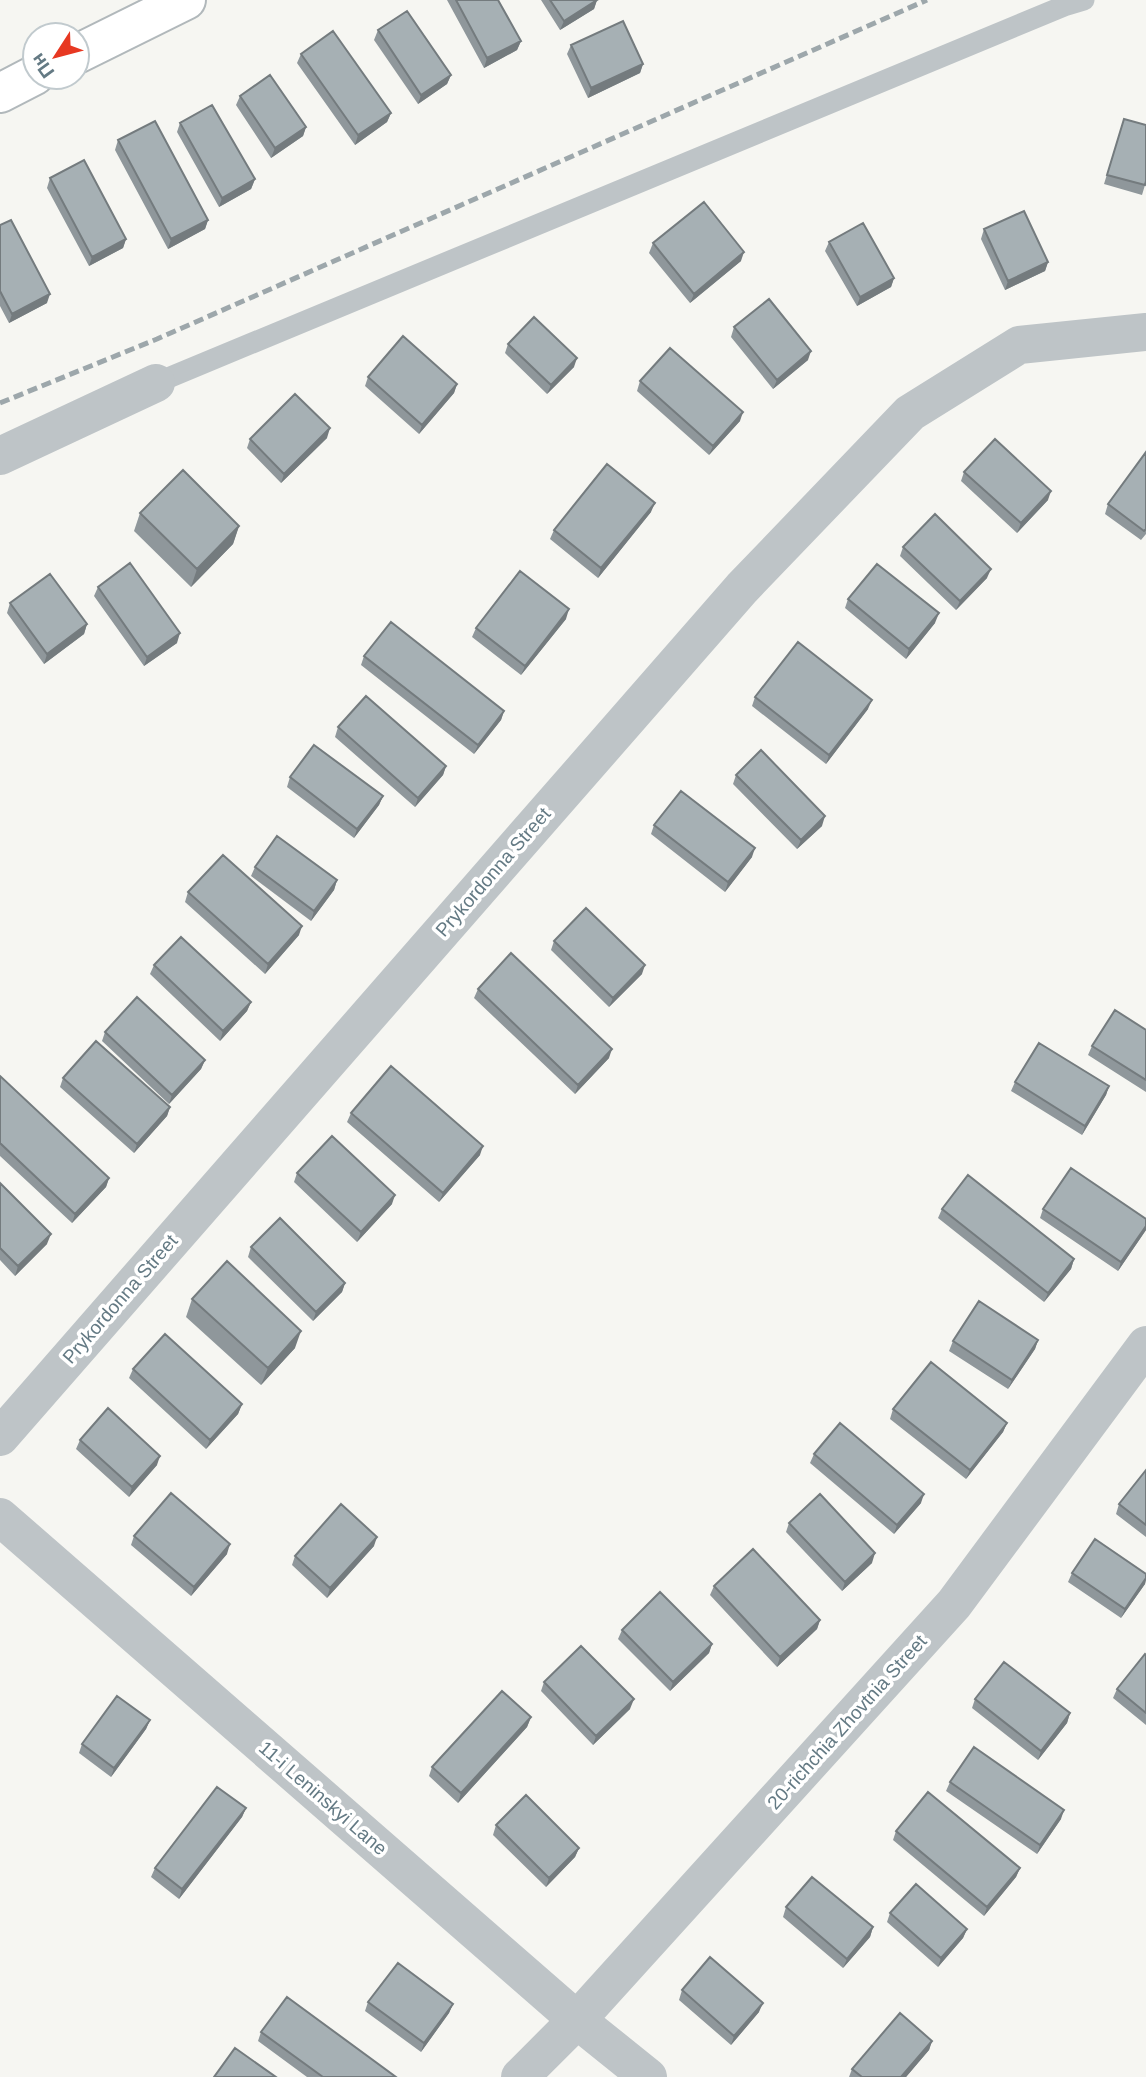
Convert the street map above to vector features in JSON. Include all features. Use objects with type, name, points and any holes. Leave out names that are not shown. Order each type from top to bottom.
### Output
[{"type":"street","points":[[91,47],[186,0]]},
{"type":"street","points":[[0,93],[21,82]]},
{"type":"street","name":"Prykordonna Street","points":[[0,1437],[742,588],[910,412],[1019,345],[1146,332]]},
{"type":"street","points":[[0,456],[156,383]]},
{"type":"street","name":"20-richchia Zhovtnia Street","points":[[520,2077],[577,2020],[954,1604],[1146,1345]]},
{"type":"street","name":"11-i Leninskyi Lane","points":[[0,1517],[577,2020],[648,2077]]},
{"type":"lane","points":[[156,383],[1084,0]]},
{"type":"building","points":[[456,0],[498,0],[521,41],[487,58]]},
{"type":"building","points":[[550,0],[597,0],[564,21]]},
{"type":"building","points":[[407,11],[451,75],[421,95],[378,30]]},
{"type":"building","points":[[623,21],[643,64],[591,88],[571,45]]},
{"type":"building","points":[[333,31],[391,113],[358,135],[301,54]]},
{"type":"building","points":[[270,75],[306,127],[275,148],[240,96]]},
{"type":"building","points":[[212,105],[255,179],[222,198],[180,123]]},
{"type":"building","points":[[1124,119],[1146,125],[1145,185],[1107,175]]},
{"type":"building","points":[[155,121],[208,220],[171,239],[118,140]]},
{"type":"building","points":[[84,160],[126,239],[92,257],[50,178]]},
{"type":"building","points":[[704,202],[744,252],[694,294],[653,243]]},
{"type":"building","points":[[1024,211],[1048,262],[1008,281],[984,229]]},
{"type":"building","points":[[11,220],[50,294],[12,314],[0,291],[0,225]]},
{"type":"building","points":[[863,223],[894,278],[860,297],[829,242]]},
{"type":"building","points":[[769,299],[811,351],[777,380],[734,327]]},
{"type":"building","points":[[534,317],[577,358],[551,385],[508,344]]},
{"type":"building","points":[[403,336],[457,384],[422,425],[368,377]]},
{"type":"building","points":[[670,348],[743,412],[713,446],[640,381]]},
{"type":"building","points":[[295,394],[330,428],[284,474],[250,439]]},
{"type":"building","points":[[995,439],[1051,491],[1021,523],[964,472]]},
{"type":"building","points":[[1146,452],[1146,529],[1144,531],[1108,504]]},
{"type":"building","points":[[607,464],[655,503],[601,568],[554,530]]},
{"type":"building","points":[[183,470],[239,526],[197,569],[140,513]]},
{"type":"building","points":[[935,514],[991,569],[960,601],[903,547]]},
{"type":"building","points":[[130,563],[180,633],[147,657],[98,587]]},
{"type":"building","points":[[877,564],[939,613],[909,649],[848,599]]},
{"type":"building","points":[[520,571],[569,609],[525,666],[476,628]]},
{"type":"building","points":[[50,574],[87,624],[47,654],[10,603]]},
{"type":"building","points":[[391,622],[504,711],[478,745],[364,656]]},
{"type":"building","points":[[798,642],[872,700],[829,755],[755,697]]},
{"type":"building","points":[[366,696],[446,766],[418,798],[338,727]]},
{"type":"building","points":[[314,745],[383,796],[357,829],[290,777]]},
{"type":"building","points":[[761,750],[825,816],[801,840],[736,775]]},
{"type":"building","points":[[681,791],[755,848],[728,882],[654,825]]},
{"type":"building","points":[[277,836],[337,880],[314,911],[255,867]]},
{"type":"building","points":[[223,855],[302,926],[268,964],[188,892]]},
{"type":"building","points":[[586,908],[645,965],[613,998],[554,941]]},
{"type":"building","points":[[181,937],[251,1002],[223,1031],[154,965]]},
{"type":"building","points":[[511,953],[612,1049],[578,1085],[478,989]]},
{"type":"building","points":[[137,997],[205,1060],[172,1095],[105,1032]]},
{"type":"building","points":[[1115,1010],[1146,1030],[1146,1080],[1092,1046]]},
{"type":"building","points":[[96,1041],[170,1107],[137,1144],[63,1078]]},
{"type":"building","points":[[1039,1043],[1109,1086],[1085,1126],[1015,1082]]},
{"type":"building","points":[[391,1066],[483,1146],[443,1193],[351,1113]]},
{"type":"building","points":[[0,1076],[109,1178],[75,1214],[0,1143]]},
{"type":"building","points":[[332,1136],[395,1195],[361,1232],[297,1173]]},
{"type":"building","points":[[1071,1168],[1146,1219],[1146,1226],[1121,1262],[1043,1209]]},
{"type":"building","points":[[968,1175],[1074,1259],[1048,1293],[942,1209]]},
{"type":"building","points":[[0,1183],[51,1234],[18,1266],[0,1248]]},
{"type":"building","points":[[280,1218],[345,1283],[316,1312],[251,1247]]},
{"type":"building","points":[[227,1261],[301,1331],[268,1368],[192,1299]]},
{"type":"building","points":[[979,1301],[1038,1340],[1012,1380],[953,1341]]},
{"type":"building","points":[[165,1334],[242,1404],[210,1440],[133,1369]]},
{"type":"building","points":[[931,1362],[1007,1423],[970,1470],[893,1409]]},
{"type":"building","points":[[108,1408],[160,1456],[132,1487],[80,1440]]},
{"type":"building","points":[[840,1423],[924,1494],[897,1525],[814,1454]]},
{"type":"building","points":[[1146,1470],[1146,1525],[1119,1504]]},
{"type":"building","points":[[171,1493],[230,1544],[194,1587],[134,1536]]},
{"type":"building","points":[[820,1494],[875,1553],[845,1582],[789,1523]]},
{"type":"building","points":[[341,1504],[377,1537],[330,1588],[295,1556]]},
{"type":"building","points":[[1095,1539],[1146,1574],[1125,1609],[1072,1573]]},
{"type":"building","points":[[753,1549],[820,1620],[780,1657],[714,1586]]},
{"type":"building","points":[[660,1592],[712,1644],[673,1682],[622,1630]]},
{"type":"building","points":[[581,1646],[634,1699],[596,1736],[544,1682]]},
{"type":"building","points":[[1146,1655],[1146,1713],[1117,1689]]},
{"type":"building","points":[[1004,1662],[1070,1713],[1041,1751],[975,1699]]},
{"type":"building","points":[[502,1691],[531,1717],[461,1793],[432,1767]]},
{"type":"building","points":[[117,1696],[150,1720],[114,1768],[82,1744]]},
{"type":"building","points":[[974,1747],[1064,1810],[1040,1845],[950,1782]]},
{"type":"building","points":[[217,1787],[246,1808],[182,1889],[155,1868]]},
{"type":"building","points":[[928,1792],[1020,1868],[987,1907],[896,1831]]},
{"type":"building","points":[[526,1795],[579,1848],[549,1878],[496,1825]]},
{"type":"building","points":[[812,1877],[873,1927],[847,1959],[786,1907]]},
{"type":"building","points":[[916,1884],[967,1929],[941,1958],[890,1913]]},
{"type":"building","points":[[710,1957],[763,2003],[734,2036],[682,1990]]},
{"type":"building","points":[[398,1963],[453,2004],[424,2043],[368,2002]]},
{"type":"building","points":[[287,1997],[396,2077],[323,2077],[261,2032]]},
{"type":"building","points":[[900,2013],[932,2041],[901,2077],[862,2077],[852,2069]]},
{"type":"building","points":[[235,2048],[276,2077],[214,2077]]},
{"type":"railway","points":[[0,403],[157,339],[927,0]]}]
